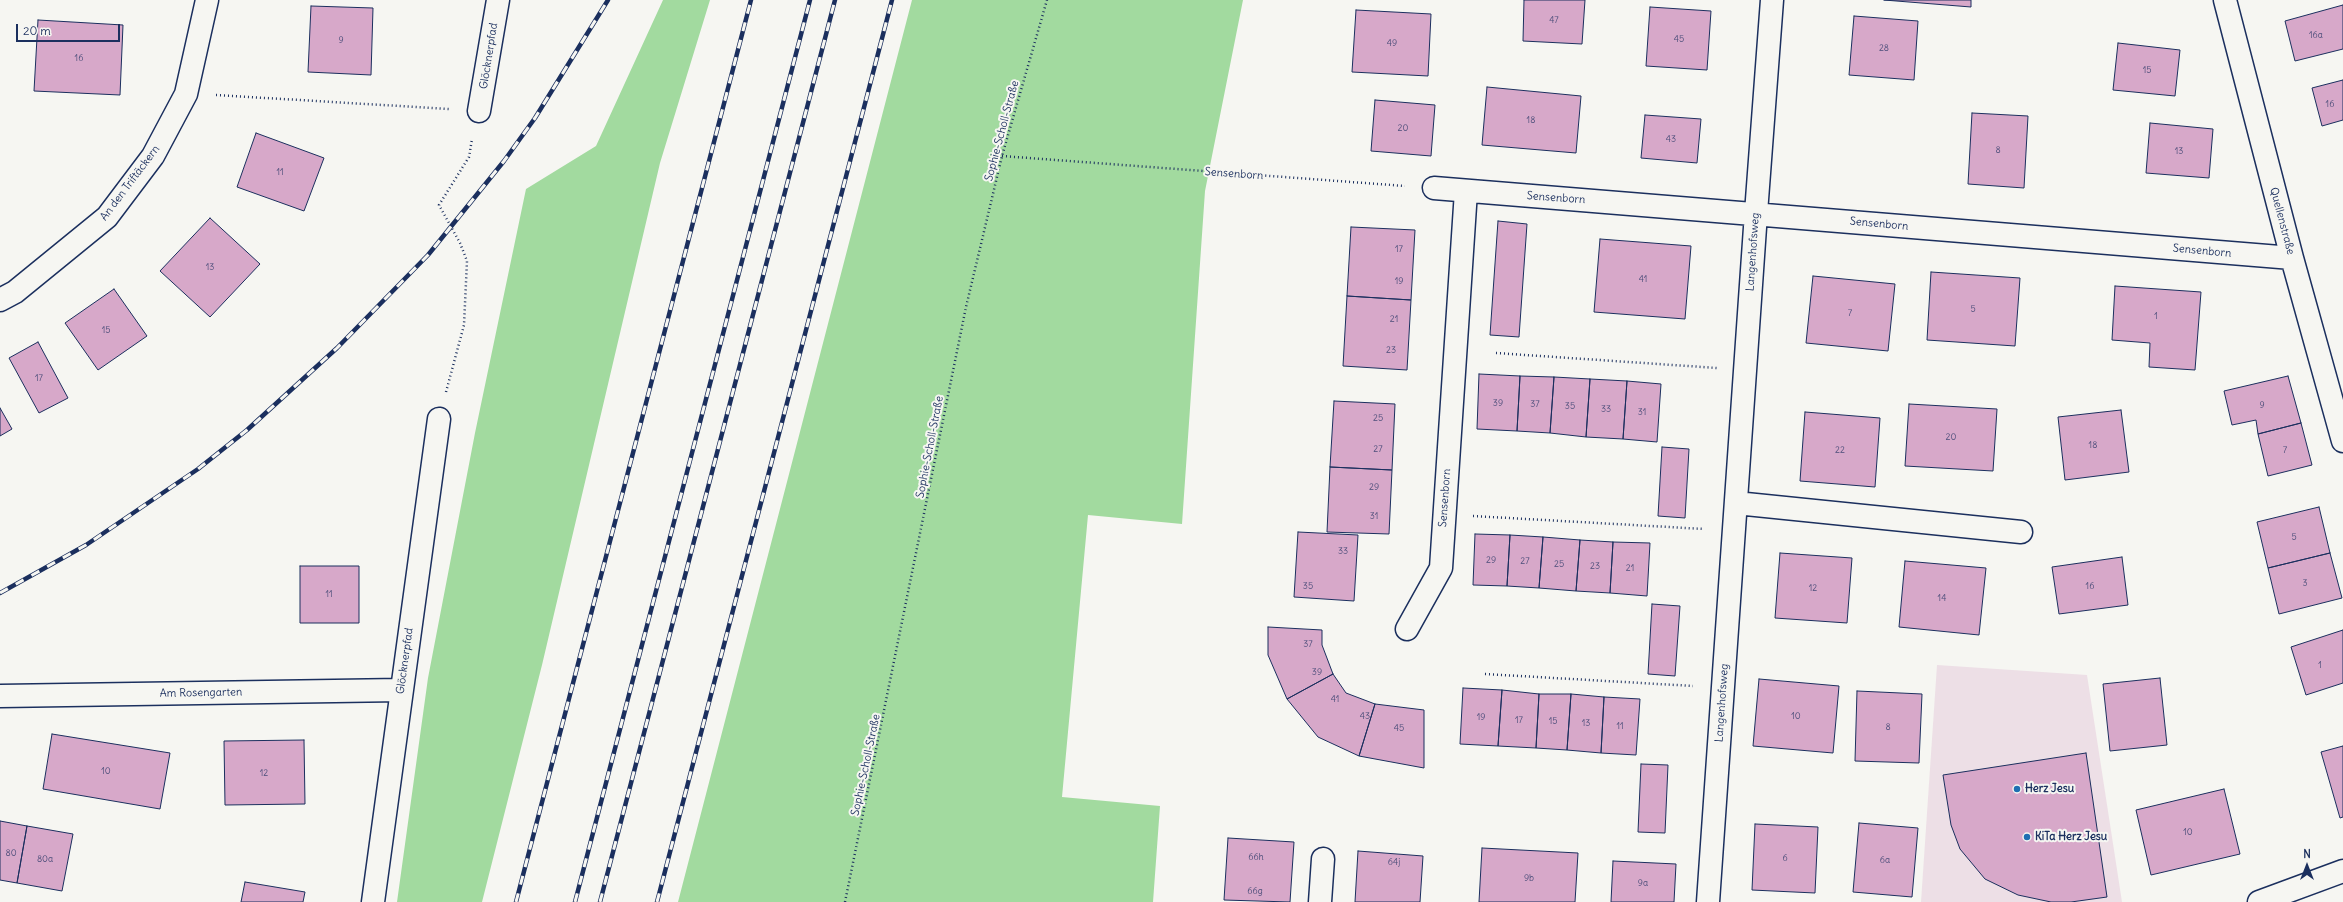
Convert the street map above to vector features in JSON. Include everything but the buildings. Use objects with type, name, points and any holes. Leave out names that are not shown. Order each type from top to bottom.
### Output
[{"type":"street","name":"An den Triftäckern","points":[[0,300],[15,292],[108,217],[153,156],[186,94],[207,0]]},
{"type":"street","name":"Glöcknerpfad","points":[[479,111],[498,0]]},
{"type":"street","name":"Langenhofsweg","points":[[1708,902],[1772,0]]},
{"type":"street","name":"Quellenstraße","points":[[2225,0],[2292,258],[2343,440]]},
{"type":"street","name":"Sensenborn","points":[[1434,188],[1756,213],[2292,258]]},
{"type":"street","name":"Sensenborn","points":[[1407,629],[1440,568],[1466,191]]},
{"type":"street","name":"Glöcknerpfad","points":[[373,902],[438,419]]},
{"type":"street","points":[[1736,503],[2021,532]]},
{"type":"street","name":"Am Rosengarten","points":[[0,696],[401,690]]},
{"type":"street","points":[[1320,902],[1323,859]]},
{"type":"street","points":[[2259,902],[2343,871]]},
{"type":"path","name":"Sophie-Scholl-Straße","points":[[845,902],[966,307],[1002,156],[1048,0]]},
{"type":"path","points":[[186,94],[479,111],[469,157],[439,205],[460,243],[467,261],[464,325],[438,419]]},
{"type":"path","name":"Sensenborn","points":[[1002,156],[1434,188]]},
{"type":"path","points":[[1496,353],[1745,370]]},
{"type":"path","points":[[1473,516],[1734,531]]},
{"type":"path","points":[[1485,674],[1723,688]]},
{"type":"shaded area","name":"Herz Jesu","points":[[1937,665],[2087,675],[2122,902],[1921,902]]},
{"type":"green space","points":[[663,0],[710,0],[660,163],[542,665],[482,902],[397,902],[428,678],[475,433],[526,189],[596,146]]},
{"type":"green space","points":[[912,0],[1243,0],[1205,191],[1182,524],[1088,515],[1062,797],[1160,806],[1153,902],[678,902]]},
{"type":"railway","points":[[0,593],[86,545],[198,469],[247,430],[337,348],[428,255],[504,161],[535,118],[608,0]]},
{"type":"railway","points":[[516,902],[751,0]]},
{"type":"railway","points":[[575,902],[810,0]]},
{"type":"railway","points":[[600,902],[835,0]]},
{"type":"railway","points":[[657,902],[892,0]]},
{"type":"place","name":"Herz Jesu","points":[[2017,789]]},
{"type":"place","name":"KiTa Herz Jesu","points":[[2027,837]]}]
